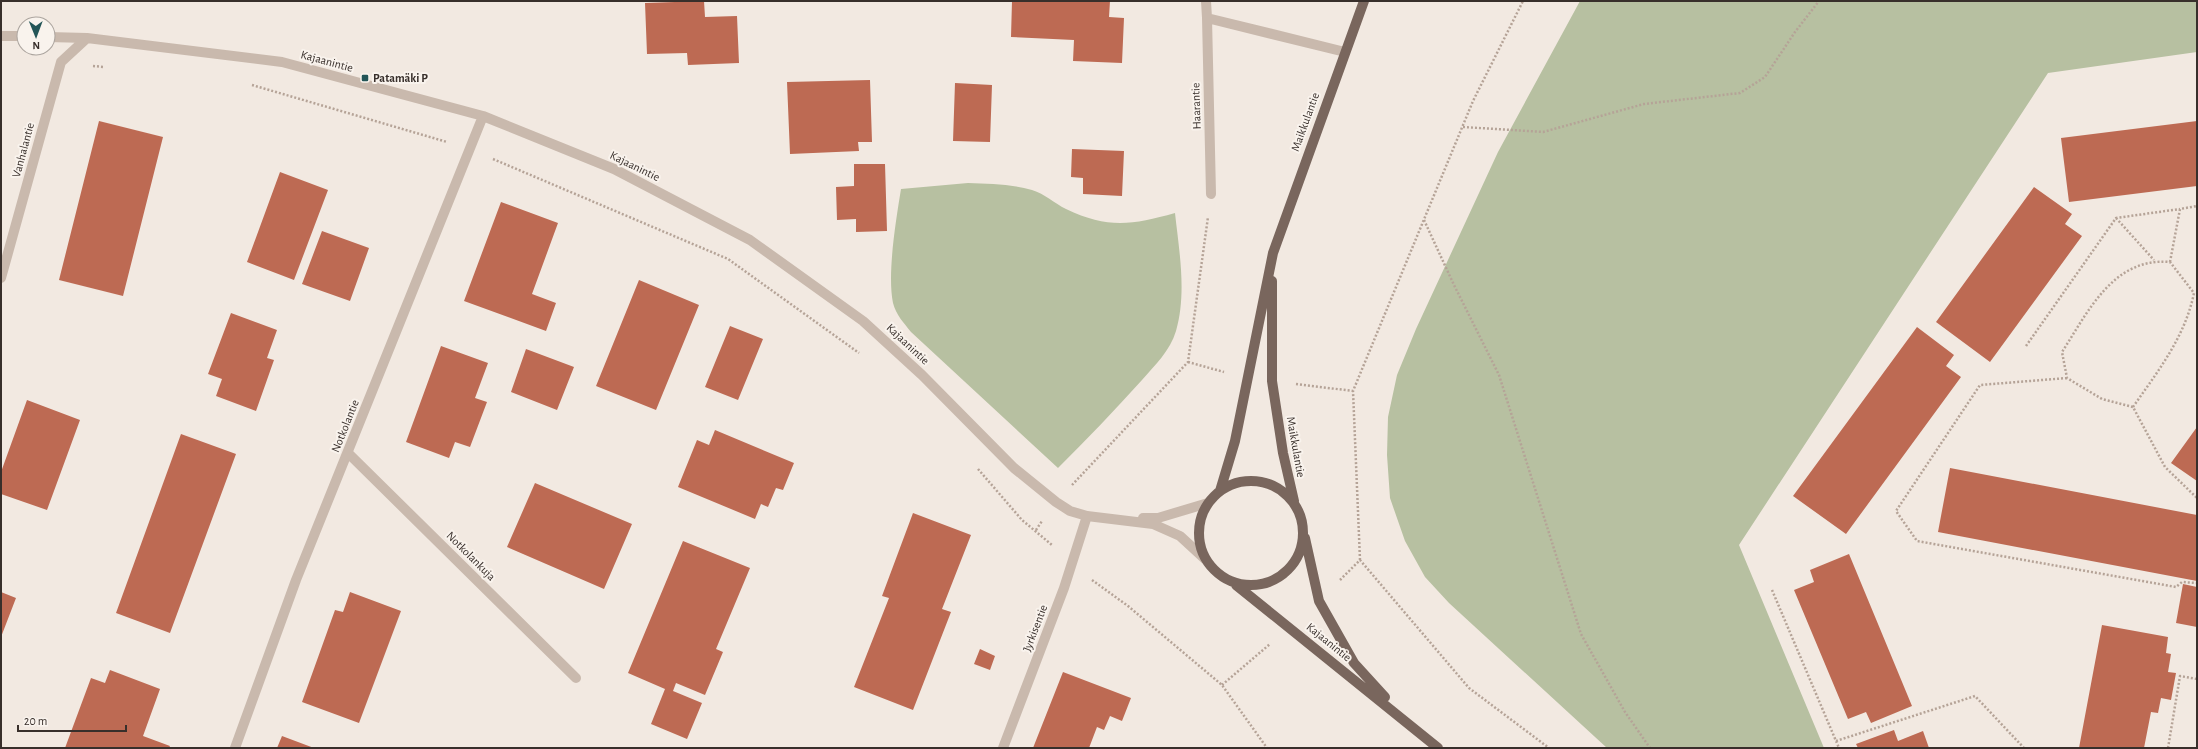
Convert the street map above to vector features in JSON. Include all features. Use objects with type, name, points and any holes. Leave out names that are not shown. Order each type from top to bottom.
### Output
[{"type":"main road","name":"Maikkulantie","points":[[1220,491],[1235,441],[1273,253],[1364,1]]},
{"type":"main road","name":"Maikkulantie","points":[[1273,253],[1272,381],[1283,453],[1294,501]]},
{"type":"main road","points":[[1254,480],[1272,484],[1294,501],[1302,517],[1304,536],[1300,554],[1290,569],[1276,580],[1251,586],[1233,582],[1217,573],[1205,559],[1199,541],[1200,523],[1208,503],[1220,491],[1236,482],[1254,480]]},
{"type":"main road","name":"Kajaanintie","points":[[1304,536],[1319,601],[1354,663],[1409,723]]},
{"type":"main road","name":"Kajaanintie","points":[[1233,582],[1438,748]]},
{"type":"street","name":"Haarantie","points":[[1206,1],[1212,194]]},
{"type":"street","points":[[1207,18],[1345,52]]},
{"type":"street","points":[[1,36],[16,36]]},
{"type":"street","name":"Kajaanintie","points":[[56,37],[87,38],[282,62],[483,116],[614,169],[750,240],[863,321],[922,375],[1014,468],[1056,502],[1070,511],[1087,516],[1153,524],[1180,536],[1205,559]]},
{"type":"street","points":[[61,62],[87,38]]},
{"type":"street","name":"Vanhalantie","points":[[1,278],[61,62]]},
{"type":"street","name":"Notkolantie","points":[[235,748],[296,580],[483,116]]},
{"type":"street","name":"Notkolankuja","points":[[348,453],[576,678]]},
{"type":"street","name":"Kajaanintie","points":[[1115,520],[1158,518],[1208,503]]},
{"type":"street","name":"Jyrkisentie","points":[[1004,748],[1073,565],[1087,516]]},
{"type":"path","points":[[1523,1],[1473,101],[1353,391],[1360,560],[1469,688],[1549,748]]},
{"type":"path","points":[[1462,127],[1543,132],[1644,104],[1740,93],[1765,77],[1795,32],[1819,1]]},
{"type":"path","points":[[61,62],[106,67]]},
{"type":"path","points":[[251,84],[470,149],[728,260],[863,356]]},
{"type":"path","points":[[1036,530],[1056,502],[1188,362],[1212,194]]},
{"type":"path","points":[[2026,346],[2116,218],[2197,206]]},
{"type":"path","points":[[2170,262],[2180,209]]},
{"type":"path","points":[[2116,218],[2154,260]]},
{"type":"path","points":[[1424,219],[1454,285],[1499,375],[1581,634],[1625,712],[1650,748]]},
{"type":"path","points":[[2067,378],[2062,352],[2100,293],[2124,272],[2154,260],[2170,262],[2194,293],[2190,314],[2172,351],[2133,407]]},
{"type":"path","points":[[2197,498],[2165,467],[2133,407],[2102,399],[2067,378],[1980,385],[1896,511],[1917,541],[2176,587],[2182,582],[2197,583]]},
{"type":"path","points":[[975,466],[1022,520],[1036,530],[1073,565],[1128,606],[1222,685],[1267,748]]},
{"type":"path","points":[[1319,601],[1360,560]]},
{"type":"path","points":[[1772,590],[1839,748]]},
{"type":"path","points":[[1222,685],[1290,627]]},
{"type":"path","points":[[2168,748],[2180,676],[2197,679]]},
{"type":"path","points":[[1836,741],[1975,696],[2024,748]]},
{"type":"green space","points":[[1580,1],[2197,1],[2197,52],[2048,73],[1739,545],[1824,748],[1607,748],[1449,603],[1425,577],[1405,541],[1390,498],[1387,455],[1388,417],[1397,375],[1416,329],[1498,152]]},
{"type":"green space","points":[[968,183],[1008,185],[1032,190],[1066,209],[1095,220],[1108,222],[1133,222],[1175,213],[1182,287],[1179,317],[1176,331],[1170,345],[1152,369],[1058,468],[911,332],[900,319],[894,307],[891,291],[891,277],[895,231],[901,189]]},
{"type":"building","points":[[704,1],[705,17],[737,16],[739,63],[688,65],[687,53],[647,54],[645,3]]},
{"type":"building","points":[[1012,1],[1110,1],[1109,17],[1124,18],[1122,63],[1073,61],[1074,40],[1011,37]]},
{"type":"building","points":[[870,80],[872,142],[858,142],[859,151],[790,154],[787,82]]},
{"type":"building","points":[[955,83],[992,85],[990,142],[953,141]]},
{"type":"building","points":[[99,121],[163,137],[123,296],[59,280]]},
{"type":"building","points":[[2197,121],[2197,186],[2069,202],[2061,138]]},
{"type":"building","points":[[1072,149],[1124,151],[1122,196],[1083,194],[1083,178],[1071,177]]},
{"type":"building","points":[[854,164],[885,164],[887,231],[856,232],[856,219],[837,220],[836,187],[854,186]]},
{"type":"building","points":[[280,172],[328,190],[294,280],[247,262]]},
{"type":"building","points":[[2034,187],[2072,214],[2065,224],[2082,236],[1990,362],[1936,322]]},
{"type":"building","points":[[501,202],[558,223],[532,294],[556,303],[546,331],[464,301]]},
{"type":"building","points":[[322,231],[369,248],[350,301],[302,284]]},
{"type":"building","points":[[639,280],[699,305],[656,410],[596,386]]},
{"type":"building","points":[[231,313],[277,330],[267,358],[274,360],[256,411],[216,396],[222,379],[208,374]]},
{"type":"building","points":[[730,326],[763,339],[738,400],[705,387]]},
{"type":"building","points":[[1917,327],[1954,355],[1946,366],[1961,377],[1846,534],[1793,496]]},
{"type":"building","points":[[441,346],[488,363],[475,398],[487,402],[470,447],[455,442],[449,458],[406,442]]},
{"type":"building","points":[[526,349],[574,367],[557,410],[511,392]]},
{"type":"building","points":[[27,400],[80,420],[47,510],[1,494],[1,472]]},
{"type":"building","points":[[2197,427],[2197,481],[2171,463]]},
{"type":"building","points":[[715,430],[794,463],[783,490],[776,488],[768,507],[761,504],[755,519],[678,487],[697,440],[709,445]]},
{"type":"building","points":[[181,434],[236,454],[170,633],[116,613]]},
{"type":"building","points":[[1950,468],[2197,515],[2197,581],[1938,532]]},
{"type":"building","points":[[535,483],[632,524],[604,589],[507,547]]},
{"type":"building","points":[[913,513],[971,535],[942,609],[951,612],[913,710],[854,687],[889,598],[882,596]]},
{"type":"building","points":[[683,541],[750,568],[716,649],[723,652],[705,695],[676,683],[673,691],[702,703],[687,739],[651,724],[665,689],[628,673]]},
{"type":"building","points":[[1849,554],[1912,706],[1871,723],[1866,712],[1848,719],[1794,590],[1814,582],[1810,570]]},
{"type":"building","points":[[2183,584],[2197,587],[2197,627],[2176,623]]},
{"type":"building","points":[[1,592],[16,598],[1,637]]},
{"type":"building","points":[[350,592],[401,611],[359,723],[302,702],[335,610],[343,612]]},
{"type":"building","points":[[2102,625],[2168,637],[2166,653],[2171,654],[2168,672],[2176,673],[2171,700],[2161,698],[2158,713],[2151,712],[2144,748],[2079,748]]},
{"type":"building","points":[[980,649],[995,656],[990,670],[974,664]]},
{"type":"building","points":[[110,670],[160,689],[143,736],[170,746],[169,748],[65,748],[91,678],[105,683]]},
{"type":"building","points":[[1063,672],[1131,698],[1122,721],[1110,716],[1104,730],[1097,727],[1089,748],[1033,748]]},
{"type":"building","points":[[1894,730],[1898,741],[1923,731],[1929,748],[1858,748],[1856,744]]},
{"type":"building","points":[[282,736],[314,748],[277,748]]},
{"type":"place","name":"Patamäki P","points":[[365,78]]}]
